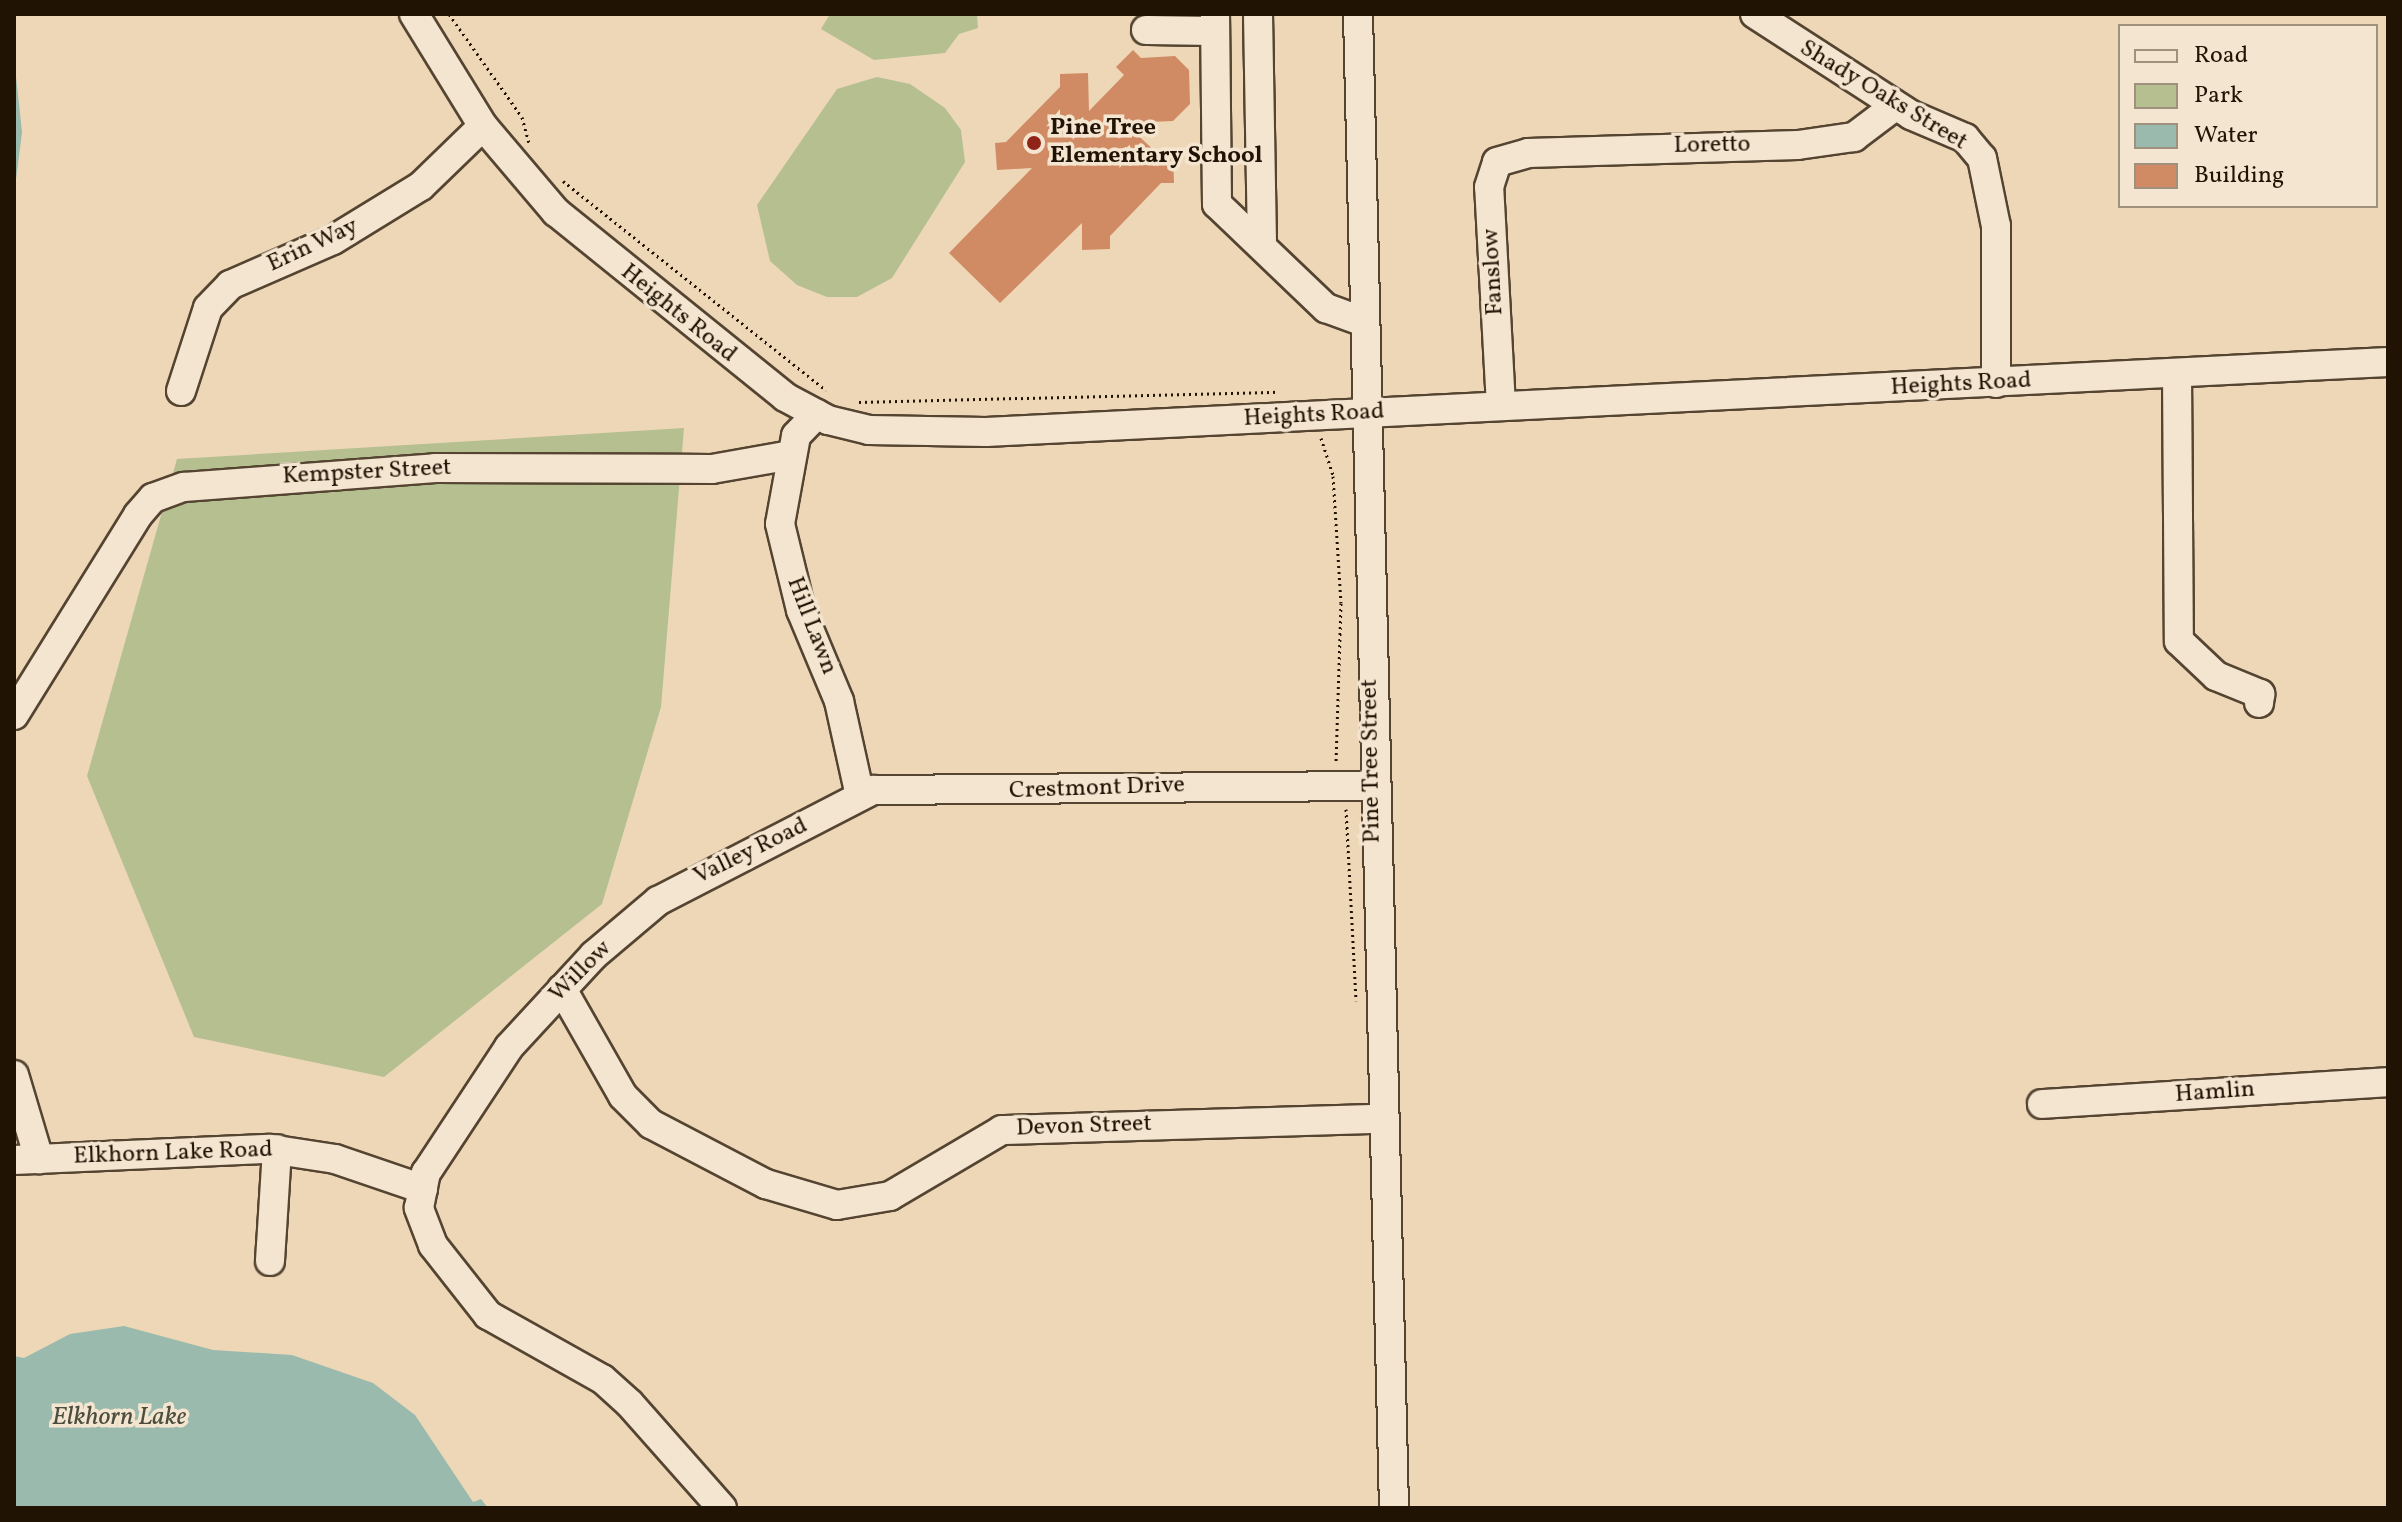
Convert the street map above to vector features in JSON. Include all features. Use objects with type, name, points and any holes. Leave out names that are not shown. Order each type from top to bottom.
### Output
[{"type":"street","name":"Heights Road","points":[[414,14],[483,126],[519,175],[577,230],[737,361],[827,406],[907,434],[2388,362]]},
{"type":"street","points":[[1258,14],[1262,245]]},
{"type":"street","name":"Pine Tree Street","points":[[1358,14],[1364,414],[1394,1508]]},
{"type":"street","name":"Shady Oaks Street","points":[[1755,14],[1895,106],[1965,138],[1982,158],[1996,226],[1996,383]]},
{"type":"street","points":[[1146,30],[1215,22],[1217,204],[1326,308],[1362,321]]},
{"type":"street","name":"Loretto","points":[[1519,156],[1798,145],[1854,137],[1895,106]]},
{"type":"street","name":"Erin Way","points":[[181,391],[208,308],[230,285],[333,240],[421,186],[483,126]]},
{"type":"street","name":"Fanslow","points":[[1501,406],[1489,187],[1497,162],[1519,156]]},
{"type":"street","points":[[2177,373],[2179,641],[2216,676],[2260,694],[2259,703]]},
{"type":"street","points":[[791,455],[796,436],[827,406]]},
{"type":"street","name":"Kempster Street","points":[[14,715],[138,515],[153,498],[184,487],[435,468],[712,469],[791,455]]},
{"type":"street","name":"Hill Lawn","points":[[791,455],[781,508],[785,556],[839,701],[860,796]]},
{"type":"street","name":"Crestmont Drive","points":[[828,815],[873,790],[1373,786]]},
{"type":"street","name":"Valley Road","points":[[676,890],[828,815]]},
{"type":"street","name":"Willow","points":[[423,1189],[498,1065],[562,989],[676,890]]},
{"type":"street","name":"Devon Street","points":[[562,989],[623,1096],[651,1124],[766,1184],[837,1205],[890,1196],[1002,1130],[1382,1119]]},
{"type":"street","points":[[14,1075],[26,1159]]},
{"type":"street","name":"Hamlin","points":[[2042,1104],[2388,1082]]},
{"type":"street","points":[[270,1261],[277,1149]]},
{"type":"street","name":"Elkhorn Lake Road","points":[[26,1159],[277,1149],[423,1189]]},
{"type":"street","points":[[423,1189],[419,1208],[433,1245],[488,1315],[602,1379],[722,1508]]},
{"type":"path","points":[[449,14],[522,117],[532,151]]},
{"type":"path","points":[[558,176],[827,406]]},
{"type":"path","points":[[845,400],[1289,392]]},
{"type":"path","points":[[1321,416],[1341,603],[1342,711],[1333,730],[1341,785],[1356,1005]]},
{"type":"green space","points":[[830,14],[977,14],[978,28],[959,34],[945,53],[874,60],[821,29]]},
{"type":"green space","points":[[877,77],[910,84],[945,108],[961,130],[965,162],[892,278],[857,297],[827,297],[797,285],[770,261],[757,205],[837,89]]},
{"type":"green space","points":[[684,428],[661,707],[602,904],[384,1077],[194,1037],[87,776],[177,459]]},
{"type":"water","points":[[14,58],[22,132],[14,195]]},
{"type":"water","name":"Elkhorn Lake","points":[[124,1326],[213,1350],[292,1355],[373,1383],[415,1415],[473,1502],[481,1499],[488,1508],[14,1508],[14,1356],[24,1358],[70,1334]]},
{"type":"building","points":[[1133,50],[1141,58],[1175,56],[1189,70],[1190,104],[1173,121],[1125,123],[1160,156],[1173,156],[1174,183],[1161,183],[1110,236],[1110,249],[1082,250],[1082,223],[1000,303],[949,253],[1032,168],[997,170],[995,143],[1006,142],[1060,87],[1060,74],[1088,73],[1089,111],[1124,75],[1116,67]]},
{"type":"place","name":"Pine Tree Elementary School","points":[[1034,143]]}]
